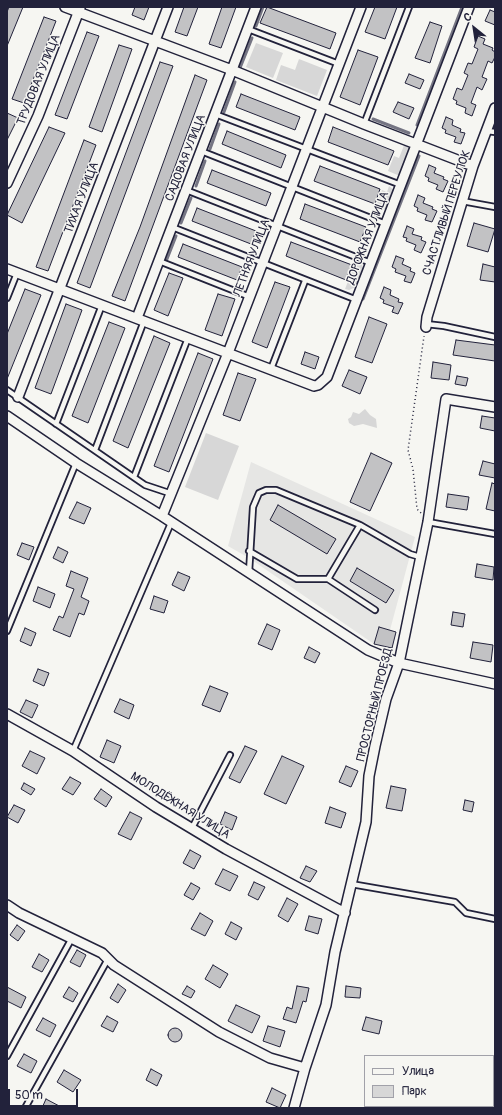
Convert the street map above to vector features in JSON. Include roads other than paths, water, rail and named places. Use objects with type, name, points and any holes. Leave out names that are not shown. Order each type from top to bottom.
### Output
[{"type":"street","points":[[65,7],[80,10],[155,41],[232,70],[322,108],[473,166]]},
{"type":"street","name":"ТИХАЯ УЛИЦА","points":[[18,397],[168,7]]},
{"type":"street","name":"САДОВАЯ УЛИЦА","points":[[141,320],[159,261],[256,7]]},
{"type":"street","name":"ЛЕТНЯЯ УЛИЦА","points":[[162,516],[250,297],[360,7]]},
{"type":"street","name":"ДОРОЖНАЯ УЛИЦА","points":[[7,269],[314,386],[323,382],[327,377],[357,300],[469,7]]},
{"type":"street","name":"ТРУДОВАЯ УЛИЦА","points":[[7,184],[38,116],[80,10]]},
{"type":"street","name":"СЧАСТЛИВЫЙ ПЕРЕУЛОК","points":[[426,325],[426,317],[473,166],[491,132],[495,108]]},
{"type":"street","name":"ПРОСТОРНЫЙ ПРОЕЗД","points":[[294,1108],[305,1068],[326,1005],[335,952],[366,822],[370,776],[375,746],[386,699],[399,663],[428,522],[446,399],[495,407]]},
{"type":"street","points":[[7,416],[76,463],[162,516],[368,650],[399,663],[495,684]]},
{"type":"street","name":"МОЛОДЁЖНАЯ УЛИЦА","points":[[7,714],[73,751],[156,807],[345,913]]},
{"type":"street","points":[[7,905],[102,953],[114,965],[198,1021],[225,1036],[270,1058],[305,1068]]},
{"type":"lane","points":[[364,124],[409,7]]},
{"type":"lane","points":[[248,29],[339,64]]},
{"type":"lane","points":[[215,114],[401,185]]},
{"type":"lane","points":[[201,151],[386,224]]},
{"type":"lane","points":[[186,190],[371,264]]},
{"type":"lane","points":[[462,201],[495,207]]},
{"type":"lane","points":[[172,227],[357,300]]},
{"type":"lane","points":[[159,261],[250,297]]},
{"type":"lane","points":[[7,298],[17,273]]},
{"type":"lane","points":[[271,369],[305,280]]},
{"type":"lane","points":[[56,424],[102,305]]},
{"type":"lane","points":[[95,450],[141,320]]},
{"type":"lane","points":[[426,325],[444,326],[495,337]]},
{"type":"lane","points":[[134,477],[188,338]]},
{"type":"lane","points":[[7,390],[145,485],[172,494]]},
{"type":"lane","points":[[7,631],[76,463]]},
{"type":"lane","points":[[249,573],[249,551],[253,507],[259,493],[266,490],[276,490],[360,525],[410,554],[420,557]]},
{"type":"lane","points":[[428,522],[495,534]]},
{"type":"lane","points":[[73,751],[171,523]]},
{"type":"lane","points":[[328,579],[360,525]]},
{"type":"lane","points":[[249,551],[297,578],[328,579],[375,610]]},
{"type":"lane","points":[[192,828],[230,755]]},
{"type":"lane","points":[[351,884],[455,902],[466,913],[495,919]]},
{"type":"lane","points":[[7,1056],[72,938]]},
{"type":"lane","points":[[25,1108],[108,959]]},
{"type":"waterway","points":[[256,26],[263,7]]},
{"type":"waterway","points":[[417,125],[462,7]]},
{"type":"waterway","points":[[240,68],[252,38]]},
{"type":"waterway","points":[[224,112],[235,82]]},
{"type":"waterway","points":[[373,119],[409,133]]},
{"type":"waterway","points":[[210,149],[219,124]]},
{"type":"waterway","points":[[363,299],[419,156]]},
{"type":"waterway","points":[[196,186],[205,161]]},
{"type":"waterway","points":[[181,223],[191,198]]},
{"type":"waterway","points":[[167,259],[176,236]]}]
